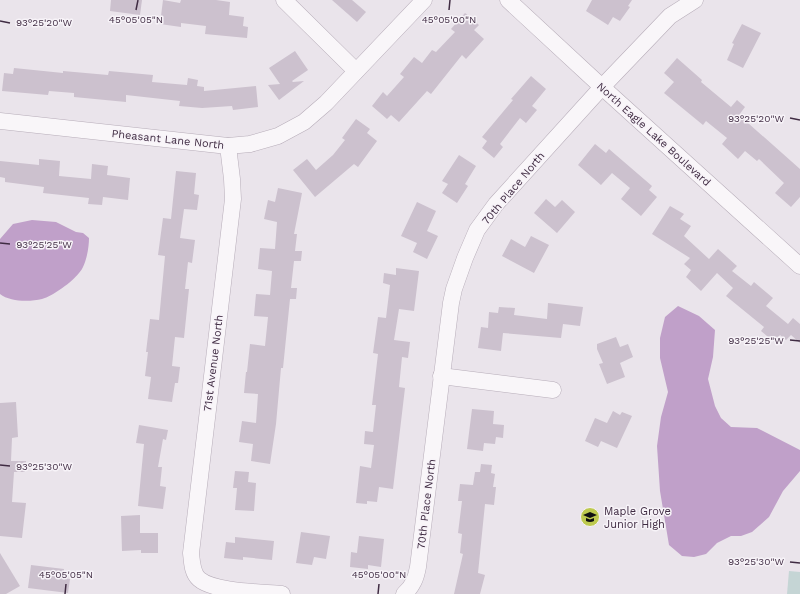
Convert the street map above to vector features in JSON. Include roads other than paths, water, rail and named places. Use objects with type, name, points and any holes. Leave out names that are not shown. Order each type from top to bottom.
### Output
[{"type":"street","points":[[284,0],[356,71]]},
{"type":"street","name":"Pheasant Lane North","points":[[0,121],[228,146],[250,144],[278,136],[304,122],[326,103],[424,0]]},
{"type":"street","name":"North Eagle Lake Boulevard","points":[[508,0],[800,266]]},
{"type":"street","name":"70th Place North","points":[[404,594],[416,579],[418,567],[448,318],[454,288],[465,258],[478,230],[496,204],[602,87],[670,16],[695,0]]},
{"type":"street","name":"71st Avenue North","points":[[228,146],[233,199],[191,553],[192,567],[198,578],[208,585],[219,588],[282,594]]},
{"type":"street","points":[[441,376],[554,390]]},
{"type":"place","name":"Maple Grove Junior High","points":[[590,517]]}]
